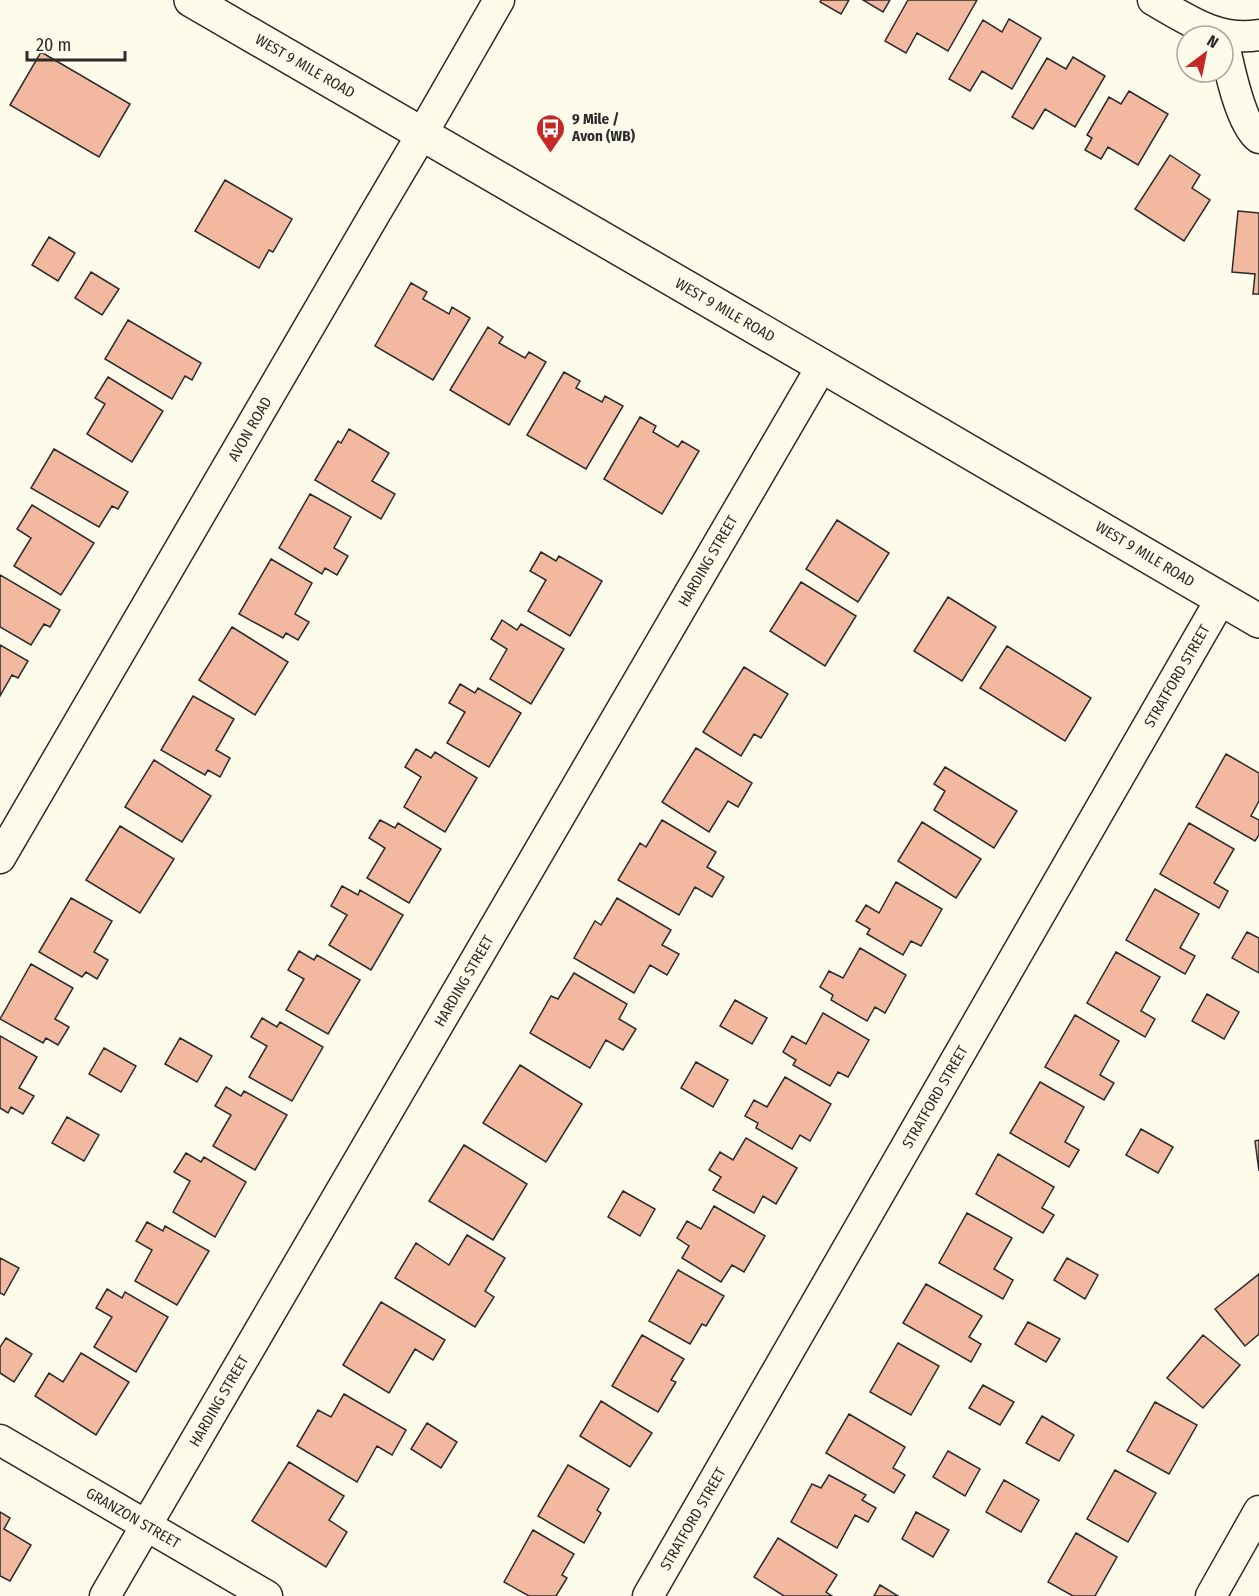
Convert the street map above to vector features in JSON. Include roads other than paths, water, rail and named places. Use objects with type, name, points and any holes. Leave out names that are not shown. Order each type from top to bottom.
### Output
[{"type":"main road","name":"WEST 9 MILE ROAD","points":[[191,0],[1259,621]]},
{"type":"street","name":"AVON ROAD","points":[[0,858],[499,0]]},
{"type":"street","points":[[1153,0],[1196,24]]},
{"type":"street","points":[[1235,37],[1259,35]]},
{"type":"street","points":[[1234,84],[1245,119],[1253,134],[1259,138]]},
{"type":"street","name":"HARDING STREET","points":[[105,1596],[822,366]]},
{"type":"street","name":"STRATFORD STREET","points":[[648,1596],[1221,598]]},
{"type":"street","name":"GRANZON STREET","points":[[0,1440],[267,1596]]},
{"type":"street","points":[[1211,1596],[1259,1511]]},
{"type":"place","name":"9 Mile / Avon (WB)","points":[[551,154]]}]
